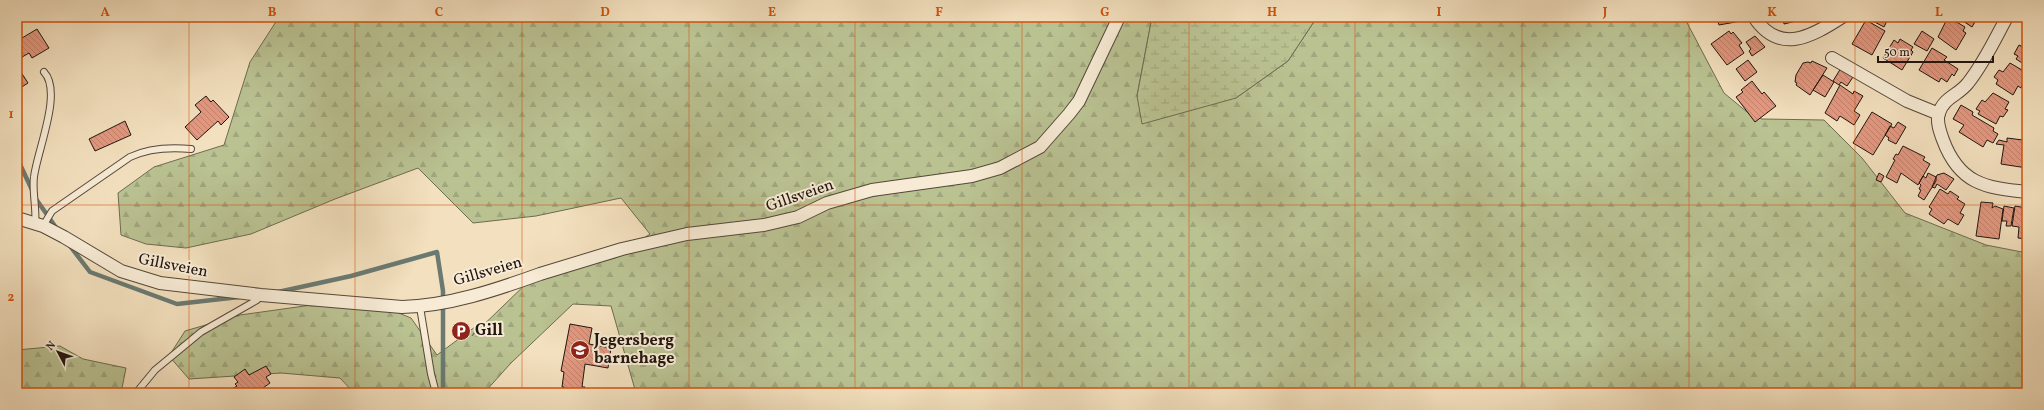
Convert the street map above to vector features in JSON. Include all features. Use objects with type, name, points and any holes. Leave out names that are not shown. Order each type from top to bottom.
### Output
[{"type":"street","name":"Gillsveien","points":[[17,218],[39,224],[64,236],[102,261],[139,278],[160,283],[261,295],[402,307],[420,307],[523,282],[540,274],[648,243],[687,234],[764,225],[798,217],[827,203],[872,190],[972,176],[1000,168],[1040,146],[1069,114],[1079,101],[1120,17]]},
{"type":"street","points":[[1754,17],[1766,32],[1787,40],[1801,38],[1824,29],[1842,17]]},
{"type":"street","points":[[2007,17],[1967,85],[1944,103],[1938,114],[1938,123],[1946,148],[1958,168],[1966,176],[1976,181],[1999,188],[2027,192]]},
{"type":"street","points":[[1832,58],[1907,101],[1938,114]]},
{"type":"lane","points":[[44,72],[48,76],[51,85],[51,95],[45,129],[36,162],[32,195],[36,218],[39,224],[52,211],[130,157],[155,149],[190,149]]},
{"type":"lane","points":[[136,393],[146,380],[178,350],[201,332],[243,308],[261,295]]},
{"type":"lane","points":[[420,307],[431,374],[436,393]]},
{"type":"green space","points":[[279,17],[1152,17],[1137,96],[1236,98],[1288,61],[1317,17],[1684,17],[1724,93],[1747,112],[1762,119],[1824,120],[1862,158],[1905,213],[1986,245],[2027,253],[2027,393],[636,393],[611,306],[573,304],[511,363],[484,393],[354,393],[340,378],[281,373],[189,379],[169,356],[185,331],[240,315],[362,298],[411,318],[437,355],[479,324],[472,336],[530,280],[615,258],[650,234],[621,198],[536,216],[473,223],[418,168],[335,199],[251,234],[186,248],[146,244],[121,235],[118,193],[154,167],[224,145],[250,62]]},
{"type":"green space","points":[[1152,17],[1317,17],[1288,61],[1236,98],[1142,124],[1137,96]]},
{"type":"green space","points":[[60,346],[83,359],[126,368],[121,393],[17,393],[17,350]]},
{"type":"building","points":[[1724,17],[1740,17],[1741,21],[1719,25],[1717,19]]},
{"type":"building","points":[[1783,17],[1813,17],[1784,24]]},
{"type":"building","points":[[1870,17],[1889,17],[1884,27],[1869,19]]},
{"type":"building","points":[[1948,17],[1965,27],[1963,31],[1966,33],[1956,50],[1938,37]]},
{"type":"building","points":[[1957,17],[1975,17],[1974,19],[1976,20],[1972,27]]},
{"type":"building","points":[[1866,20],[1885,31],[1872,55],[1852,44]]},
{"type":"building","points":[[37,29],[49,48],[32,58],[29,53],[17,60],[17,41]]},
{"type":"building","points":[[1729,31],[1731,34],[1733,32],[1742,43],[1739,45],[1744,53],[1727,65],[1711,44]]},
{"type":"building","points":[[1922,31],[1934,39],[1927,51],[1914,44]]},
{"type":"building","points":[[1755,36],[1765,47],[1752,56],[1749,51],[1751,49],[1746,42]]},
{"type":"building","points":[[1900,39],[1913,47],[1911,50],[1913,52],[1902,70],[1883,58],[1894,40],[1898,43]]},
{"type":"building","points":[[2025,43],[2027,43],[2027,66],[2016,59],[2018,56],[2014,54],[2019,45],[2023,47]]},
{"type":"building","points":[[1932,48],[1947,57],[1944,60],[1958,69],[1954,76],[1952,74],[1947,82],[1941,78],[1939,82],[1919,70]]},
{"type":"building","points":[[1748,60],[1757,72],[1745,81],[1736,69]]},
{"type":"building","points":[[1812,61],[1827,68],[1810,95],[1796,85],[1797,83],[1795,82],[1796,75],[1803,63],[1811,63]]},
{"type":"building","points":[[2010,63],[2027,73],[2021,88],[2018,86],[2013,95],[1996,84],[1998,80],[1994,77],[1999,70],[2003,72]]},
{"type":"building","points":[[17,66],[28,83],[17,90]]},
{"type":"building","points":[[1841,68],[1853,77],[1847,86],[1841,82],[1839,85],[1833,81]]},
{"type":"building","points":[[1823,75],[1834,82],[1825,97],[1813,90]]},
{"type":"building","points":[[1752,81],[1762,94],[1764,92],[1776,106],[1755,122],[1736,97],[1743,92],[1741,90]]},
{"type":"building","points":[[1840,85],[1853,94],[1854,91],[1863,96],[1854,111],[1860,115],[1854,125],[1840,116],[1837,121],[1825,113]]},
{"type":"building","points":[[1993,93],[2009,102],[2005,109],[2008,110],[2003,117],[2000,116],[1996,124],[1978,114],[1980,111],[1976,109],[1982,100],[1985,102]]},
{"type":"building","points":[[206,96],[211,102],[213,100],[229,117],[221,125],[218,121],[197,140],[185,127],[201,112],[195,105]]},
{"type":"building","points":[[1961,105],[1973,112],[1972,115],[1994,128],[1993,131],[1998,134],[1993,143],[1987,140],[1983,147],[1959,132],[1964,125],[1953,119]]},
{"type":"building","points":[[1872,112],[1892,124],[1873,155],[1853,143]]},
{"type":"building","points":[[125,121],[131,135],[95,151],[89,139]]},
{"type":"building","points":[[1898,122],[1906,127],[1896,144],[1888,140],[1889,138],[1885,135],[1890,126],[1894,128]]},
{"type":"building","points":[[2007,138],[2023,140],[2023,144],[2027,145],[2027,168],[2001,164],[2004,145],[1996,144],[1999,140],[2007,142]]},
{"type":"building","points":[[1903,146],[1925,157],[1923,160],[1930,164],[1918,185],[1901,173],[1897,183],[1886,177],[1895,160],[1893,159],[1896,154],[1898,155]]},
{"type":"building","points":[[1879,173],[1884,176],[1881,182],[1876,180]]},
{"type":"building","points":[[1928,173],[1936,177],[1936,181],[1924,200],[1918,196],[1921,190],[1919,189],[1921,185],[1919,183],[1923,176],[1926,178]]},
{"type":"building","points":[[1944,173],[1954,179],[1946,190],[1937,184],[1935,188],[1932,187],[1937,175]]},
{"type":"building","points":[[1940,189],[1948,194],[1950,191],[1959,197],[1957,199],[1965,204],[1960,213],[1964,215],[1958,225],[1948,219],[1944,224],[1929,214],[1932,209],[1929,207]]},
{"type":"building","points":[[1981,202],[1993,203],[1992,208],[1995,206],[2003,209],[1999,239],[1976,236]]},
{"type":"building","points":[[2004,206],[2014,208],[2011,226],[2006,226],[2007,221],[2002,221]]},
{"type":"building","points":[[2015,206],[2027,208],[2027,239],[2018,238],[2019,227],[2012,226]]},
{"type":"building","points":[[570,324],[592,328],[589,344],[611,348],[608,368],[585,364],[582,387],[585,387],[584,393],[563,393],[564,387],[562,387],[564,372],[561,371]]},
{"type":"building","points":[[266,366],[271,374],[266,377],[270,383],[263,388],[265,391],[263,393],[226,393],[237,386],[235,384],[238,382],[234,377],[245,369],[249,375]]},
{"type":"waterway","points":[[17,158],[33,192]]},
{"type":"waterway","points":[[36,199],[57,229]]},
{"type":"waterway","points":[[70,246],[90,272],[177,304],[239,297]]},
{"type":"waterway","points":[[278,292],[351,276],[437,252],[443,291],[443,393]]},
{"type":"place","name":"Gill","points":[[461,331]]},
{"type":"place","name":"Jegersberg barnehage","points":[[580,350]]}]
